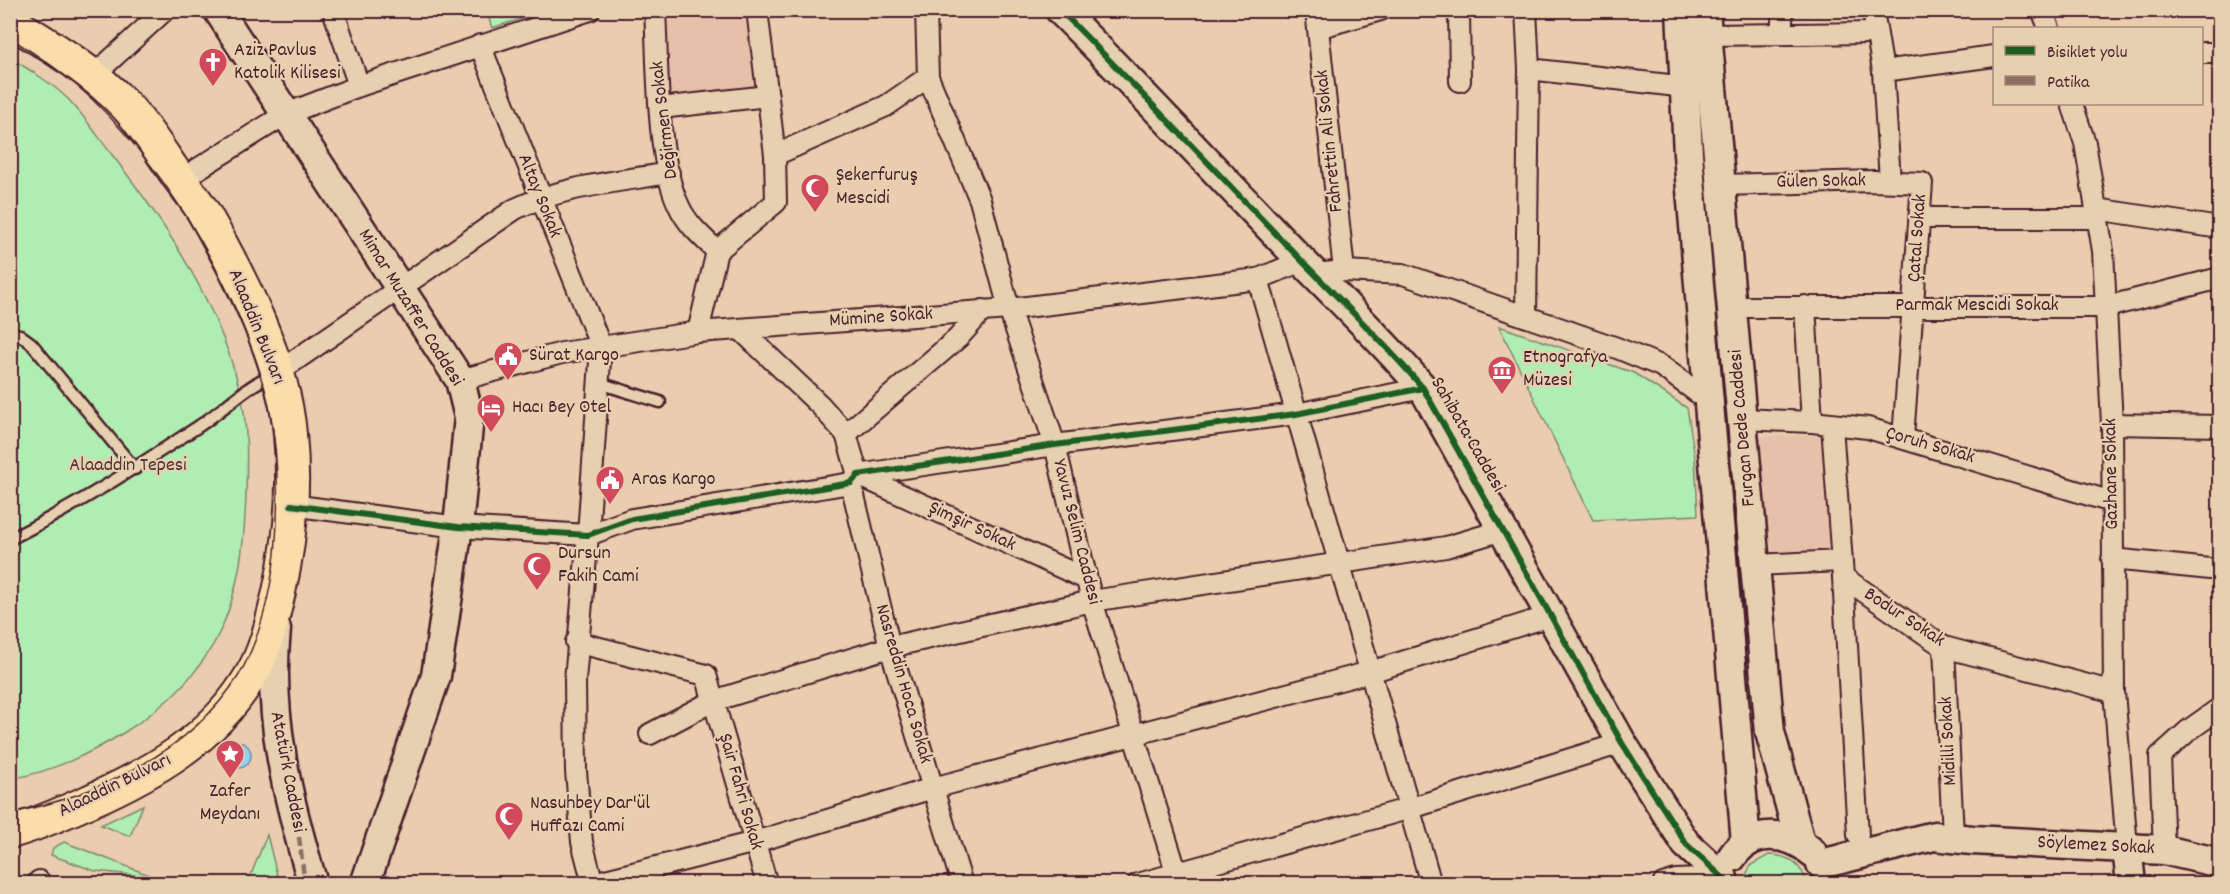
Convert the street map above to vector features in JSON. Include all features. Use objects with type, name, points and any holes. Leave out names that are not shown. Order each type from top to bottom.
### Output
[{"type":"main road","name":"Alaaddin Bulvarı","points":[[10,21],[52,46],[93,76],[126,106],[154,141],[202,211],[224,251],[278,372],[290,431],[291,505],[289,545],[269,631],[250,678],[222,715],[199,738],[151,771],[115,790],[10,832]]},
{"type":"street","points":[[93,76],[165,10]]},
{"type":"street","name":"Mimar Muzaffer Caddesi","points":[[218,10],[460,380],[469,417],[458,527],[436,676],[364,884]]},
{"type":"street","points":[[333,10],[359,86]]},
{"type":"street","points":[[180,180],[286,114],[557,16],[590,10]]},
{"type":"street","name":"Değirmen Sokak","points":[[655,10],[660,108],[669,173],[678,205],[697,233],[717,250]]},
{"type":"street","points":[[698,332],[717,250],[776,202],[775,155],[757,10]]},
{"type":"street","name":"Yavuz Selim Caddesi","points":[[926,10],[928,77],[980,200],[1009,309],[1054,445],[1092,601],[1178,878]]},
{"type":"street","name":"Sahibata Caddesi","points":[[1060,10],[1137,86],[1309,268],[1386,343],[1423,388],[1622,743],[1686,844],[1723,881]]},
{"type":"street","points":[[1317,19],[1381,10]]},
{"type":"street","points":[[1459,10],[1460,81]]},
{"type":"street","points":[[1526,10],[1529,69],[1526,316]]},
{"type":"street","name":"Furgan Dede Caddesi","points":[[1681,10],[1688,154],[1746,843]]},
{"type":"street","points":[[1781,33],[1783,10]]},
{"type":"street","name":"Çatal Sokak","points":[[1873,10],[1883,71],[1890,181]]},
{"type":"street","points":[[2042,10],[2049,27]]},
{"type":"street","name":"Fahrettin Ali Sokak","points":[[1317,19],[1344,272]]},
{"type":"street","points":[[1706,23],[1781,33],[1875,33]]},
{"type":"street","name":"Furgan Dede Caddesi","points":[[1706,23],[1770,732],[1800,842]]},
{"type":"street","name":"Altay Sokak","points":[[480,45],[600,346]]},
{"type":"street","points":[[2203,53],[2220,53]]},
{"type":"street","points":[[1883,71],[1993,56]]},
{"type":"street","points":[[1529,69],[1686,87]]},
{"type":"street","points":[[775,155],[886,106],[928,77]]},
{"type":"street","points":[[660,108],[768,96]]},
{"type":"street","name":"Gazhane Sokak","points":[[2072,105],[2085,143],[2103,251],[2112,424],[2114,692],[2127,847]]},
{"type":"street","points":[[278,372],[515,209],[539,197],[669,173]]},
{"type":"street","name":"Gülen Sokak","points":[[1720,184],[1890,181],[1922,183]]},
{"type":"street","name":"Çatal Sokak","points":[[1903,438],[1922,183]]},
{"type":"street","points":[[1921,218],[2097,214],[2220,228]]},
{"type":"street","name":"Mümine Sokak","points":[[460,380],[562,353],[698,332],[1009,309],[1258,279],[1309,268],[1403,274],[1661,366],[1709,401]]},
{"type":"street","name":"Parmak Mescidi Sokak","points":[[1731,307],[2106,307],[2220,278]]},
{"type":"street","points":[[1258,279],[1431,884]]},
{"type":"street","points":[[1805,306],[1812,422]]},
{"type":"street","points":[[740,329],[820,405],[846,434],[958,338],[983,310]]},
{"type":"street","points":[[600,346],[588,535],[576,642],[576,771],[582,842],[592,883],[755,842],[933,788],[1370,672],[1550,616]]},
{"type":"street","points":[[291,505],[458,527],[588,535],[632,519],[854,479],[1054,445],[1296,414],[1423,388]]},
{"type":"street","name":"Çoruh Sokak","points":[[1742,419],[1812,422],[1868,428],[2112,502]]},
{"type":"street","points":[[2112,424],[2220,426]]},
{"type":"street","points":[[1832,425],[1858,835]]},
{"type":"street","name":"Nasreddin Hoca Sokak","points":[[846,434],[890,647],[962,884]]},
{"type":"street","name":"Şimşir Sokak","points":[[854,479],[1086,579]]},
{"type":"street","points":[[650,734],[713,701],[890,647],[1092,601],[1446,547],[1503,530]]},
{"type":"street","points":[[2112,559],[2220,570]]},
{"type":"street","points":[[1755,565],[1842,569]]},
{"type":"street","name":"Bodur Sokak","points":[[1842,569],[1944,647],[2114,692]]},
{"type":"street","name":"Atatürk Caddesi","points":[[280,587],[272,688],[276,730],[299,837],[313,884]]},
{"type":"street","name":"Şair Fahri Sokak","points":[[576,642],[706,675],[767,884]]},
{"type":"street","name":"Midilli Sokak","points":[[1944,647],[1962,838]]},
{"type":"street","points":[[2164,849],[2160,756],[2189,730],[2220,708]]},
{"type":"street","points":[[1138,884],[1178,878],[1622,743]]},
{"type":"street","points":[[1664,884],[1676,880],[1723,881],[1727,864],[1746,843],[1770,835],[1785,836],[1800,842],[1812,851],[1823,874]]},
{"type":"street","name":"Söylemez Sokak","points":[[1823,874],[1934,836],[2164,849],[2220,863]]},
{"type":"street","points":[[299,837],[305,884]]},
{"type":"street","points":[[2127,847],[2131,884]]},
{"type":"lane","points":[[10,333],[20,335],[31,343],[135,468]]},
{"type":"lane","points":[[10,539],[135,468],[229,406],[261,379],[278,372]]},
{"type":"lane","points":[[598,383],[660,402]]},
{"type":"shaded area","points":[[660,11],[745,11],[756,92],[666,102]]},
{"type":"shaded area","points":[[1824,435],[1832,556],[1764,556],[1750,437]]},
{"type":"green space","points":[[486,10],[546,10],[546,11],[492,28]]},
{"type":"green space","name":"Alaaddin Tepesi","points":[[10,58],[67,98],[172,238],[219,327],[243,404],[247,455],[244,532],[239,568],[232,600],[205,658],[184,684],[158,709],[125,732],[70,761],[41,772],[11,779]]},
{"type":"green space","points":[[1499,326],[1634,373],[1687,408],[1695,458],[1698,515],[1593,520]]},
{"type":"green space","points":[[143,805],[130,836],[101,825]]},
{"type":"green space","points":[[267,835],[279,883],[248,882]]},
{"type":"green space","points":[[64,842],[154,877],[95,871],[51,855],[53,848]]},
{"type":"green space","points":[[1769,855],[1783,857],[1793,862],[1798,866],[1807,883],[1742,883],[1751,865]]},
{"type":"water","points":[[238,742],[247,746],[251,755],[247,764],[238,768],[229,764],[225,755],[229,746]]},
{"type":"tram line","points":[[10,38],[73,82],[122,130],[177,202],[201,242],[242,325],[257,367],[272,426],[277,499],[275,554],[263,616],[253,647],[239,675],[219,702],[195,727],[168,748],[139,766],[76,795],[10,813]]},
{"type":"marked path","points":[[299,837],[305,884]]},
{"type":"cycle path","points":[[1060,10],[1378,338],[1423,388],[1622,743],[1686,844],[1723,878]]},
{"type":"cycle path","points":[[291,505],[458,527],[588,535],[632,519],[851,483],[858,475],[1055,445],[1296,414],[1423,388]]},
{"type":"place","name":"Aziz Pavlus Katolik Kilisesi","points":[[213,88]]},
{"type":"place","name":"Şekerfuruş Mescidi","points":[[815,214]]},
{"type":"place","name":"Sürat Kargo","points":[[508,382]]},
{"type":"place","name":"Etnografya Müzesi","points":[[1502,396]]},
{"type":"place","name":"Hacı Bey Otel","points":[[491,434]]},
{"type":"place","name":"Aras Kargo","points":[[610,506]]},
{"type":"place","name":"Dursun Fakih Cami","points":[[537,592]]},
{"type":"place","name":"Zafer Meydanı","points":[[230,780]]},
{"type":"place","name":"Nasuhbey Dar'ül Huffazı Cami","points":[[509,842]]}]
